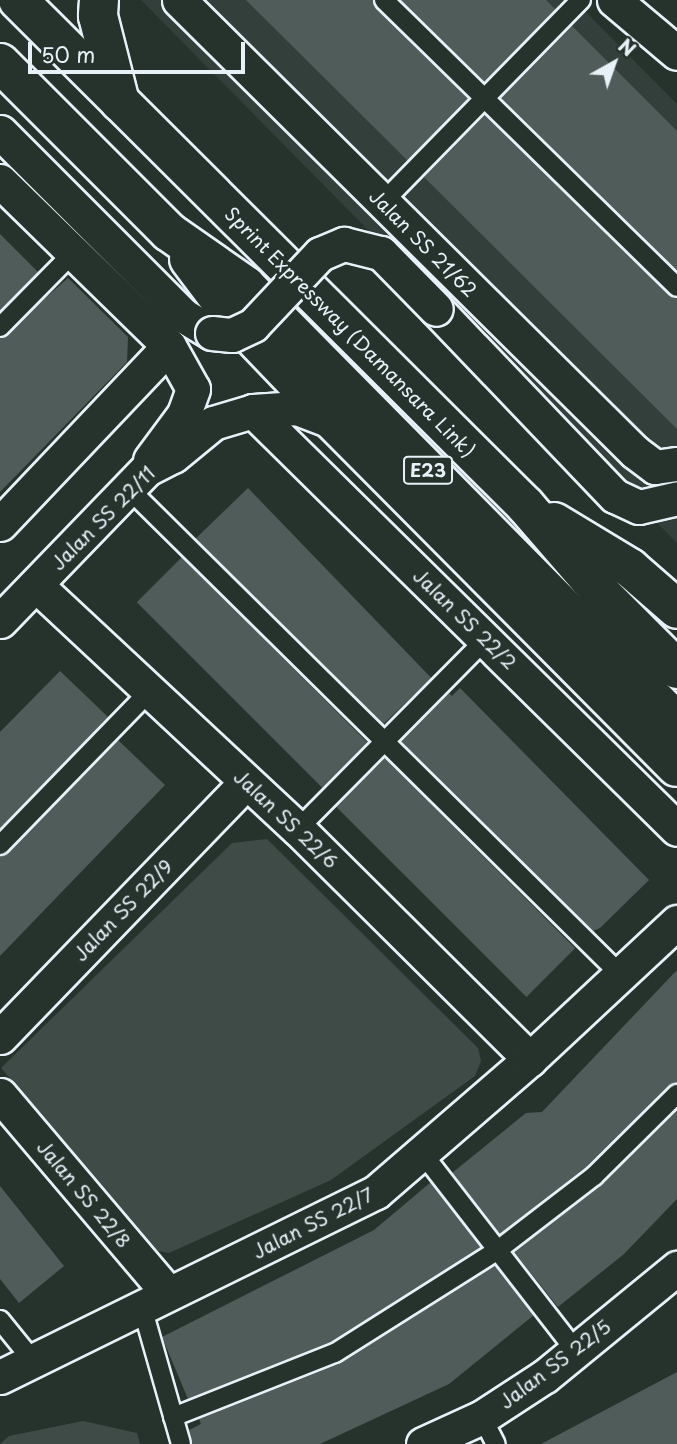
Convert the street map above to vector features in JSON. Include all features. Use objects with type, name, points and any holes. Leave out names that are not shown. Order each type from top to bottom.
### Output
[{"type":"main road","name":"Sprint Expressway (Damansara Link)","points":[[18,0],[525,505],[602,594],[677,669]]},
{"type":"main road","points":[[99,0],[98,16],[120,102]]},
{"type":"main road","name":"E23","points":[[0,63],[169,232],[246,286],[677,722]]},
{"type":"main road","points":[[169,232],[228,311],[334,422],[677,767]]},
{"type":"main road","points":[[525,505],[630,568],[677,609]]},
{"type":"street","name":"Jalan SS 21/62","points":[[179,0],[635,452],[655,467],[677,464]]},
{"type":"street","points":[[614,0],[647,14],[677,53]]},
{"type":"street","points":[[0,132],[184,316],[212,333],[232,335],[253,325],[320,254],[344,244],[381,253],[615,496],[639,507],[677,498]]},
{"type":"street","points":[[0,181],[169,346],[193,388],[184,414],[153,451],[138,479]]},
{"type":"street","points":[[0,524],[169,346]]},
{"type":"street","name":"Jalan SS 22/11","points":[[0,621],[138,479],[173,456],[213,423],[253,411],[297,408],[334,422]]},
{"type":"street","name":"Jalan SS 22/2","points":[[253,411],[677,829]]},
{"type":"street","name":"Jalan SS 22/6","points":[[36,586],[298,828],[530,1059]]},
{"type":"street","name":"Jalan SS 22/9","points":[[3,1028],[246,782]]},
{"type":"street","name":"Jalan SS 22/7","points":[[0,1377],[34,1363],[155,1300],[376,1192],[530,1059],[677,922]]},
{"type":"street","name":"Jalan SS 22/8","points":[[0,1095],[155,1300]]},
{"type":"street","name":"Jalan SS 22/5","points":[[424,1444],[489,1430],[576,1351],[677,1268]]},
{"type":"lane","points":[[384,0],[677,287]]},
{"type":"lane","points":[[383,202],[582,0]]},
{"type":"lane","points":[[0,327],[74,252]]},
{"type":"lane","points":[[138,479],[384,741],[622,976]]},
{"type":"lane","points":[[298,828],[486,639]]},
{"type":"lane","points":[[0,845],[149,692]]},
{"type":"lane","points":[[173,1417],[335,1353],[498,1250],[594,1176],[677,1094]]},
{"type":"lane","points":[[423,1154],[576,1351]]},
{"type":"lane","points":[[155,1300],[173,1417],[181,1444]]},
{"type":"lane","points":[[0,1320],[34,1363]]},
{"type":"shaded area","points":[[141,0],[574,0],[677,104],[677,543]]},
{"type":"shaded area","points":[[267,839],[478,1048],[481,1061],[475,1076],[331,1180],[169,1253],[158,1251],[1,1068],[232,843]]},
{"type":"shaded area","points":[[83,1421],[137,1433],[140,1444],[0,1444],[9,1436]]},
{"type":"building","points":[[246,0],[373,0],[468,99],[408,161]]},
{"type":"building","points":[[400,0],[546,0],[556,10],[484,82]]},
{"type":"building","points":[[572,26],[677,131],[677,271],[501,98]]},
{"type":"building","points":[[485,115],[677,298],[677,429],[424,177]]},
{"type":"building","points":[[0,234],[38,272],[0,311]]},
{"type":"building","points":[[68,278],[128,337],[127,362],[0,492],[0,338]]},
{"type":"building","points":[[248,488],[431,678],[379,729],[195,539]]},
{"type":"building","points":[[182,557],[367,742],[322,788],[137,602]]},
{"type":"building","points":[[60,671],[108,717],[0,829],[0,732]]},
{"type":"building","points":[[460,688],[649,880],[600,928],[593,931],[401,741],[449,693],[452,696]]},
{"type":"building","points":[[118,740],[165,785],[0,956],[0,856]]},
{"type":"building","points":[[385,758],[575,948],[526,997],[336,807]]},
{"type":"building","points":[[677,970],[677,1083],[586,1167],[500,1234],[452,1173],[526,1113],[542,1112]]},
{"type":"building","points":[[677,1110],[677,1199],[624,1254],[558,1307],[514,1252],[602,1184]]},
{"type":"building","points":[[431,1182],[481,1247],[330,1343],[188,1399],[162,1337],[374,1230]]},
{"type":"building","points":[[0,1186],[64,1266],[19,1303],[0,1279]]},
{"type":"building","points":[[495,1265],[534,1315],[449,1384],[320,1444],[192,1444],[189,1430],[201,1424],[199,1419],[341,1363]]},
{"type":"building","points":[[677,1372],[677,1444],[541,1444]]}]
